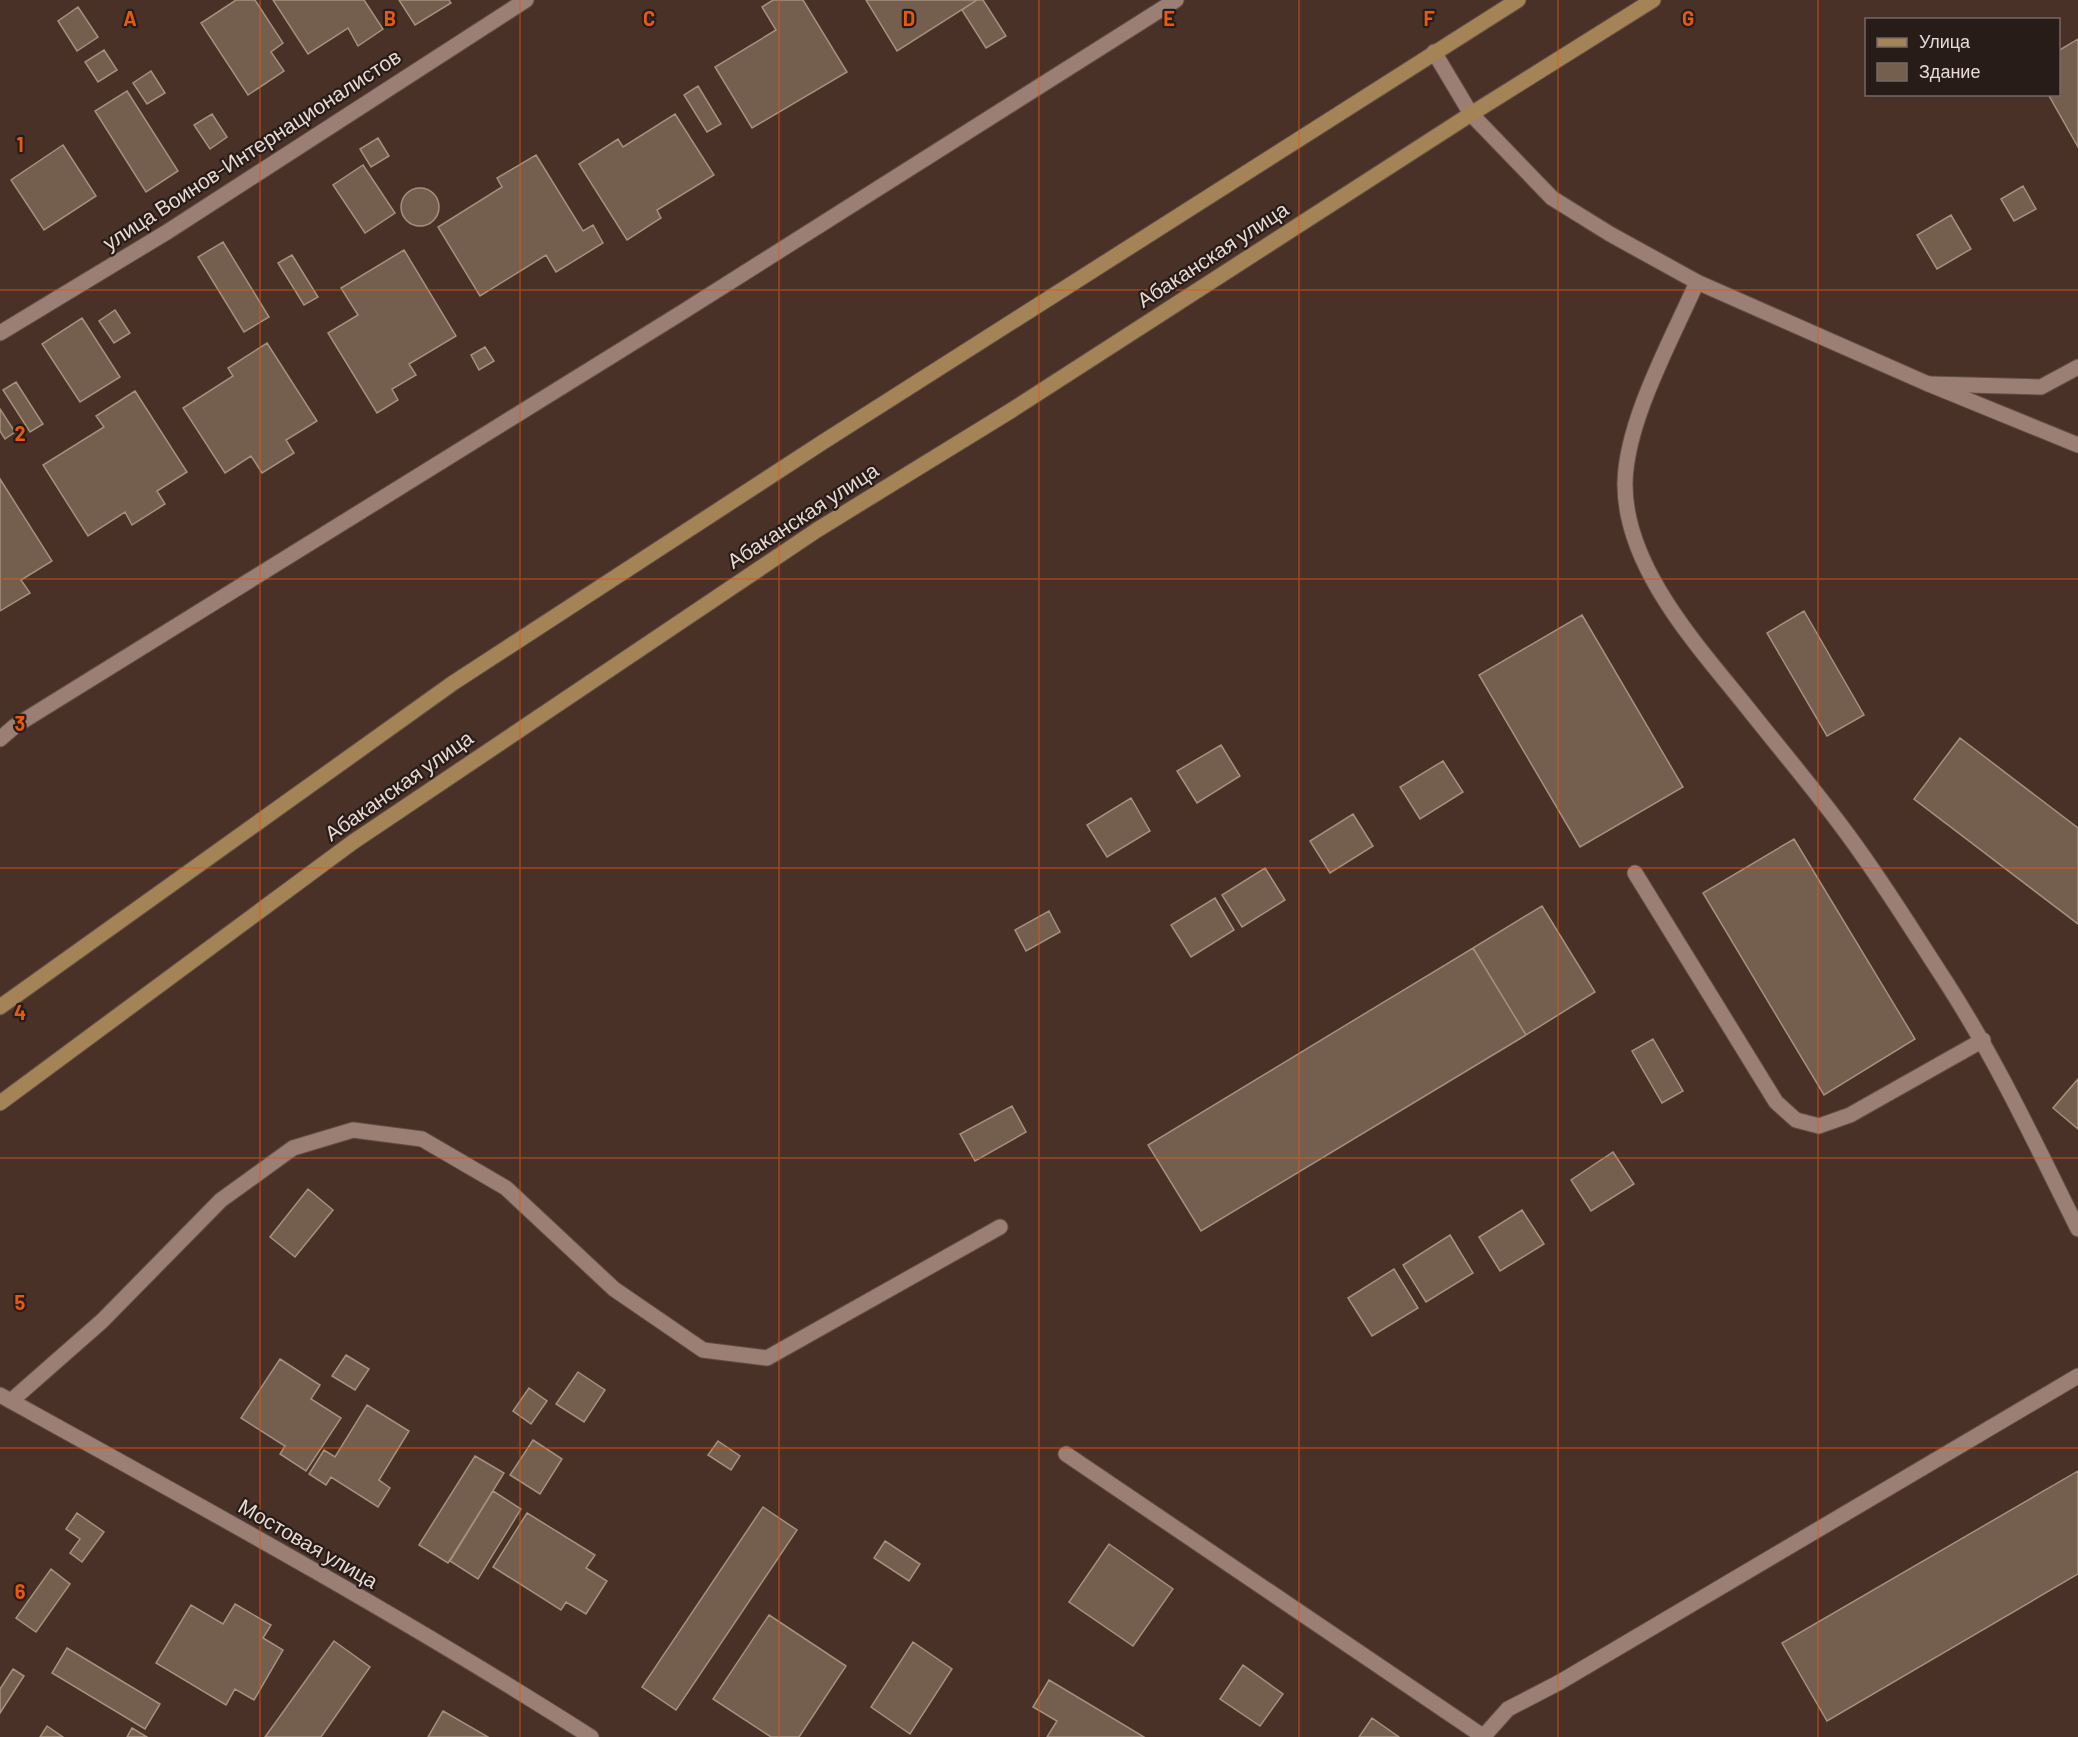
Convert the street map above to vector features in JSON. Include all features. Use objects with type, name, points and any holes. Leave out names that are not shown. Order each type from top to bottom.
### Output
[{"type":"main road","points":[[0,1007],[453,683],[843,430],[1518,0]]},
{"type":"main road","name":"Абаканская улица","points":[[0,1103],[354,842],[497,743],[817,530],[1012,410],[1471,114],[1653,0]]},
{"type":"street","name":"улица Воинов-Интернационалистов","points":[[0,333],[167,232],[526,0]]},
{"type":"street","points":[[0,739],[15,726],[691,307],[1176,0]]},
{"type":"street","points":[[1434,52],[1471,114],[1552,198],[1610,234],[1697,282],[1926,383],[2078,446]]},
{"type":"street","points":[[1697,282],[1656,374],[1632,438],[1625,483],[1629,517],[1644,560],[1664,599],[1698,647],[1849,837],[1983,1040],[2078,1229]]},
{"type":"street","points":[[1926,383],[2041,387],[2078,367]]},
{"type":"street","points":[[1635,873],[1776,1102],[1796,1120],[1820,1126],[1850,1115],[1983,1040]]},
{"type":"street","points":[[6,1398],[102,1321],[221,1200],[293,1148],[353,1130],[422,1139],[506,1188],[614,1289],[703,1350],[767,1358],[1000,1227]]},
{"type":"street","points":[[1066,1454],[1483,1737],[1508,1709],[1560,1682],[2078,1376]]},
{"type":"street","name":"Мостовая улица","points":[[6,1398],[164,1485],[524,1694],[591,1737]]},
{"type":"building","points":[[236,0],[255,0],[283,43],[271,52],[284,71],[248,95],[201,23]]},
{"type":"building","points":[[273,0],[364,0],[383,29],[358,46],[348,28],[308,54]]},
{"type":"building","points":[[399,0],[449,0],[451,3],[415,25]]},
{"type":"building","points":[[773,0],[803,0],[847,72],[752,128],[715,67],[776,30],[762,7]]},
{"type":"building","points":[[866,0],[977,0],[897,51]]},
{"type":"building","points":[[977,0],[983,0],[1006,36],[986,48],[962,10]]},
{"type":"building","points":[[78,7],[98,37],[77,51],[58,21]]},
{"type":"building","points":[[2078,39],[2078,147],[2049,96],[2060,96],[2060,50]]},
{"type":"building","points":[[104,50],[117,70],[98,82],[85,62]]},
{"type":"building","points":[[151,71],[165,93],[147,104],[133,83]]},
{"type":"building","points":[[698,86],[721,124],[707,132],[684,95]]},
{"type":"building","points":[[127,91],[178,171],[146,192],[95,111]]},
{"type":"building","points":[[212,114],[227,137],[210,149],[194,125]]},
{"type":"building","points":[[675,114],[714,175],[657,210],[661,218],[627,240],[579,164],[618,139],[623,147]]},
{"type":"building","points":[[378,138],[389,156],[371,167],[360,149]]},
{"type":"building","points":[[63,145],[96,196],[44,230],[11,180]]},
{"type":"building","points":[[536,155],[583,231],[593,225],[603,243],[556,272],[546,255],[480,296],[438,227],[502,187],[497,178]]},
{"type":"building","points":[[363,165],[395,213],[365,233],[333,185]]},
{"type":"building","points":[[2023,186],[2036,209],[2014,221],[2001,199]]},
{"type":"building","points":[[420,188],[433,194],[439,207],[433,220],[420,226],[407,220],[401,207],[407,194]]},
{"type":"building","points":[[1951,215],[1971,249],[1937,269],[1917,235]]},
{"type":"building","points":[[223,242],[269,317],[244,332],[198,257]]},
{"type":"building","points":[[404,250],[456,336],[409,364],[416,375],[392,389],[398,400],[377,413],[328,333],[358,315],[341,288]]},
{"type":"building","points":[[292,255],[318,297],[304,305],[278,263]]},
{"type":"building","points":[[115,310],[130,333],[114,343],[99,321]]},
{"type":"building","points":[[82,318],[120,377],[80,402],[42,344]]},
{"type":"building","points":[[267,343],[317,421],[286,440],[294,453],[262,473],[251,456],[225,473],[183,408],[233,376],[228,368]]},
{"type":"building","points":[[485,347],[494,361],[479,370],[471,355]]},
{"type":"building","points":[[16,382],[43,424],[30,432],[3,390]]},
{"type":"building","points":[[135,391],[187,472],[157,491],[165,504],[132,525],[125,512],[88,536],[43,465],[104,427],[96,416]]},
{"type":"building","points":[[0,409],[15,432],[5,439],[0,431]]},
{"type":"building","points":[[0,479],[52,561],[21,580],[30,593],[0,611]]},
{"type":"building","points":[[1804,611],[1864,715],[1827,736],[1767,633]]},
{"type":"building","points":[[1582,615],[1683,787],[1580,847],[1479,675]]},
{"type":"building","points":[[1960,738],[2078,828],[2078,924],[1914,799]]},
{"type":"building","points":[[1221,745],[1240,776],[1197,803],[1177,771]]},
{"type":"building","points":[[1443,761],[1463,792],[1420,819],[1400,787]]},
{"type":"building","points":[[1131,798],[1150,831],[1107,857],[1087,825]]},
{"type":"building","points":[[1353,814],[1373,846],[1330,873],[1310,841]]},
{"type":"building","points":[[1794,839],[1915,1039],[1824,1095],[1703,893]]},
{"type":"building","points":[[1265,868],[1285,900],[1242,927],[1222,895]]},
{"type":"building","points":[[1215,898],[1234,930],[1191,957],[1171,925]]},
{"type":"building","points":[[1542,906],[1595,992],[1526,1035],[1473,948]]},
{"type":"building","points":[[1049,911],[1060,932],[1026,951],[1015,930]]},
{"type":"building","points":[[1473,948],[1526,1035],[1201,1231],[1148,1145]]},
{"type":"building","points":[[1653,1039],[1683,1091],[1662,1103],[1632,1051]]},
{"type":"building","points":[[2078,1079],[2078,1129],[2053,1108]]},
{"type":"building","points":[[1012,1106],[1026,1132],[975,1161],[960,1134]]},
{"type":"building","points":[[1613,1152],[1634,1184],[1591,1211],[1571,1180]]},
{"type":"building","points":[[308,1189],[333,1210],[295,1257],[270,1237]]},
{"type":"building","points":[[1522,1210],[1544,1244],[1500,1271],[1479,1237]]},
{"type":"building","points":[[1450,1235],[1473,1273],[1426,1302],[1403,1265]]},
{"type":"building","points":[[1394,1269],[1418,1308],[1372,1336],[1348,1298]]},
{"type":"building","points":[[346,1355],[369,1369],[355,1390],[332,1376]]},
{"type":"building","points":[[280,1359],[320,1385],[311,1399],[341,1418],[306,1471],[280,1454],[285,1446],[241,1418]]},
{"type":"building","points":[[578,1372],[605,1390],[584,1422],[556,1404]]},
{"type":"building","points":[[529,1388],[547,1401],[531,1424],[513,1411]]},
{"type":"building","points":[[367,1405],[409,1431],[379,1480],[390,1488],[378,1507],[331,1477],[326,1485],[309,1474],[324,1450],[335,1457]]},
{"type":"building","points":[[533,1440],[562,1459],[540,1494],[510,1475]]},
{"type":"building","points":[[718,1441],[740,1456],[731,1470],[708,1455]]},
{"type":"building","points":[[475,1456],[504,1473],[448,1563],[419,1545]]},
{"type":"building","points":[[2078,1471],[2078,1574],[1827,1721],[1782,1643]]},
{"type":"building","points":[[493,1491],[521,1509],[478,1579],[450,1561]]},
{"type":"building","points":[[763,1507],[797,1530],[676,1710],[642,1687]]},
{"type":"building","points":[[77,1513],[104,1532],[82,1562],[70,1553],[80,1539],[66,1529]]},
{"type":"building","points":[[527,1513],[595,1555],[586,1568],[607,1581],[586,1614],[566,1602],[561,1610],[493,1567]]},
{"type":"building","points":[[885,1541],[920,1564],[909,1581],[874,1558]]},
{"type":"building","points":[[1109,1544],[1173,1589],[1133,1646],[1069,1602]]},
{"type":"building","points":[[51,1569],[70,1584],[36,1632],[16,1618]]},
{"type":"building","points":[[235,1604],[271,1625],[263,1638],[283,1650],[254,1700],[235,1689],[226,1705],[156,1663],[191,1605],[223,1624]]},
{"type":"building","points":[[769,1615],[846,1666],[799,1737],[771,1737],[713,1699]]},
{"type":"building","points":[[334,1641],[370,1667],[321,1737],[265,1737]]},
{"type":"building","points":[[913,1642],[952,1669],[910,1734],[871,1707]]},
{"type":"building","points":[[67,1648],[160,1704],[145,1729],[52,1673]]},
{"type":"building","points":[[1243,1665],[1283,1694],[1260,1726],[1220,1699]]},
{"type":"building","points":[[13,1669],[24,1676],[0,1713],[0,1689]]},
{"type":"building","points":[[1049,1680],[1144,1737],[1047,1737],[1057,1721],[1033,1707]]},
{"type":"building","points":[[443,1711],[488,1737],[428,1737]]},
{"type":"building","points":[[1372,1718],[1399,1737],[1359,1737]]},
{"type":"building","points":[[47,1726],[63,1737],[40,1737]]},
{"type":"building","points":[[132,1728],[147,1737],[127,1737]]}]
